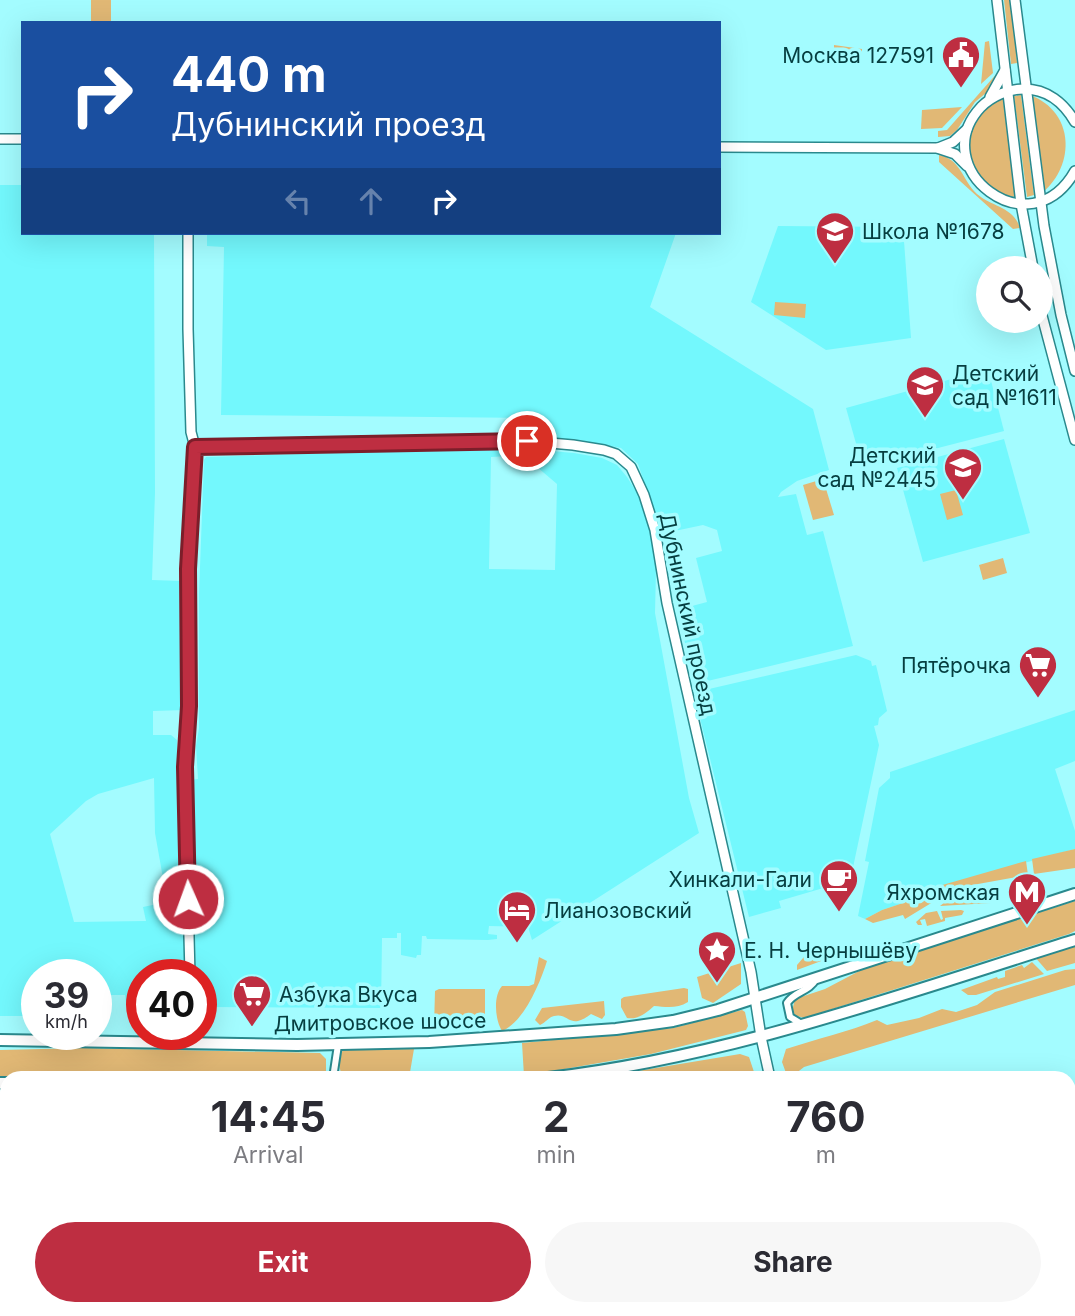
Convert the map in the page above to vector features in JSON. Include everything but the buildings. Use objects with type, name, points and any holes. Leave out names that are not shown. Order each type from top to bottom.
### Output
[{"type":"main road","name":"Дмитровское шоссе","points":[[217,1040],[338,1045],[503,1038],[616,1029],[698,1016],[1075,894]]},
{"type":"main road","points":[[592,1071],[761,1037],[1075,940]]},
{"type":"main road","name":"Дмитровское шоссе","points":[[0,1040],[126,1039]]},
{"type":"street","points":[[997,0],[1021,204],[1031,256]]},
{"type":"street","points":[[1015,0],[1040,201],[1058,302],[1075,372]]},
{"type":"street","points":[[988,101],[1005,68]]},
{"type":"street","points":[[971,171],[965,149],[970,125],[977,112],[988,101],[1007,91],[1025,89],[1054,98],[1066,108],[1075,122]]},
{"type":"street","points":[[937,148],[953,142],[970,125]]},
{"type":"street","points":[[0,139],[21,139]]},
{"type":"street","points":[[721,147],[937,148],[955,154],[991,195],[1021,204],[1040,201],[1058,192],[1075,171]]},
{"type":"street","points":[[188,235],[191,432],[195,447],[188,569],[189,706],[185,780],[190,959]]},
{"type":"street","points":[[1047,333],[1075,440]]},
{"type":"street","name":"Дубнинский проезд","points":[[195,447],[527,441],[590,447],[616,454],[625,461],[637,476],[655,530],[688,704],[756,998]]},
{"type":"street","points":[[806,1023],[793,1020],[787,1003],[794,995],[808,989],[817,978]]},
{"type":"street","points":[[756,998],[768,1071]]},
{"type":"street","points":[[334,1071],[338,1045]]},
{"type":"shaded area","points":[[91,0],[111,0],[111,21],[91,21]]},
{"type":"shaded area","points":[[1004,0],[1012,0],[1017,63],[1011,64]]},
{"type":"shaded area","points":[[989,41],[993,73],[981,84],[985,42]]},
{"type":"shaded area","points":[[834,45],[862,49],[862,62],[834,62]]},
{"type":"shaded area","points":[[999,71],[992,88],[975,102],[957,130],[950,136],[938,137],[938,131],[947,130]]},
{"type":"shaded area","points":[[1021,95],[1034,195],[1027,197],[1014,96]]},
{"type":"shaded area","points":[[1030,95],[1045,103],[1056,114],[1065,140],[1061,168],[1043,192]]},
{"type":"shaded area","points":[[1003,98],[1015,197],[997,191],[983,181],[974,168],[970,152],[976,121],[987,108]]},
{"type":"shaded area","points":[[962,107],[942,128],[921,129],[922,110]]},
{"type":"shaded area","points":[[939,155],[957,165],[977,194],[1008,211],[1020,228],[1013,229],[939,162]]},
{"type":"shaded area","points":[[0,185],[21,185],[21,235],[154,235],[155,493],[152,580],[182,581],[184,710],[153,711],[153,735],[171,735],[177,740],[179,895],[166,895],[155,833],[154,778],[98,794],[86,801],[50,834],[74,922],[146,921],[143,907],[172,901],[185,904],[186,959],[126,959],[126,1003],[125,995],[112,995],[112,959],[21,959],[21,1016],[0,1016]]},
{"type":"shaded area","name":"Школа №1678","points":[[778,226],[903,227],[911,338],[826,350],[751,302]]},
{"type":"shaded area","points":[[207,235],[675,235],[650,307],[813,409],[829,470],[797,481],[778,497],[796,494],[807,535],[823,531],[853,646],[695,684],[677,610],[707,602],[696,558],[722,551],[717,530],[703,525],[670,532],[668,523],[659,525],[638,464],[621,448],[579,440],[538,439],[536,418],[221,415],[224,247],[207,246]]},
{"type":"shaded area","points":[[775,302],[806,304],[805,318],[774,315]]},
{"type":"shaded area","name":"Детский сад №1611","points":[[988,369],[1004,431],[876,464],[859,454],[846,408]]},
{"type":"shaded area","name":"Детский сад №2445","points":[[1004,439],[1030,533],[923,562],[897,468]]},
{"type":"shaded area","points":[[528,449],[602,458],[617,465],[641,499],[653,540],[656,570],[655,613],[689,798],[699,833],[532,940],[528,927],[489,926],[488,934],[497,935],[497,939],[488,940],[427,939],[422,936],[421,955],[416,958],[401,955],[401,933],[397,933],[397,938],[382,938],[381,1008],[217,1007],[217,959],[196,959],[195,925],[198,914],[197,883],[193,877],[190,780],[198,779],[196,746],[199,728],[199,594],[206,457]],"holes":[[[512,456],[537,467],[557,484],[555,570],[489,569],[491,457]]]},
{"type":"shaded area","points":[[823,479],[834,515],[813,520],[803,485]]},
{"type":"shaded area","points":[[956,490],[963,515],[947,520],[940,494]]},
{"type":"shaded area","points":[[1003,558],[1007,573],[983,580],[979,565]]},
{"type":"shaded area","points":[[856,655],[871,661],[872,666],[876,665],[887,711],[879,718],[878,725],[874,726],[879,745],[845,905],[837,884],[779,901],[781,908],[749,917],[696,702],[696,692]]},
{"type":"shaded area","points":[[1075,710],[1075,761],[1055,769],[1075,831],[1075,849],[933,888],[934,893],[882,910],[865,919],[858,916],[869,862],[865,861],[879,788],[890,778],[890,772]]},
{"type":"shaded area","points":[[1075,849],[1075,868],[1034,874],[1032,859]]},
{"type":"shaded area","points":[[1026,861],[1028,875],[956,888],[905,919],[903,915],[873,923],[865,919],[882,910],[933,893],[932,888]]},
{"type":"shaded area","points":[[971,890],[1001,894],[990,898],[991,903],[940,906],[954,895]]},
{"type":"shaded area","points":[[1075,901],[1075,931],[1069,934],[804,1018],[794,1015],[792,1011],[795,999],[825,989],[865,968]]},
{"type":"shaded area","points":[[937,911],[941,920],[941,911],[964,911],[962,915],[945,918],[945,921],[927,926],[925,919],[920,920],[922,925],[916,922],[926,913]]},
{"type":"shaded area","points":[[1075,942],[1075,963],[1047,971],[1034,956]]},
{"type":"shaded area","points":[[831,948],[848,951],[797,970],[797,965],[810,950]]},
{"type":"shaded area","points":[[539,957],[547,961],[535,990],[524,1011],[502,1031],[496,1008],[499,990],[502,986],[534,984]]},
{"type":"shaded area","points":[[1032,962],[1044,974],[976,995],[968,995],[961,990],[997,977],[1005,977],[1005,971],[1022,965],[1024,968]]},
{"type":"shaded area","points":[[741,963],[741,984],[713,1003],[702,998],[697,977]]},
{"type":"shaded area","points":[[1075,969],[1075,985],[804,1067],[799,1071],[785,1071],[782,1062],[786,1049],[877,1020],[887,1025],[919,1018],[942,1009],[956,1012],[977,1005],[995,992]]},
{"type":"shaded area","points":[[485,989],[485,1022],[434,1027],[435,991]]},
{"type":"shaded area","points":[[688,989],[688,1002],[680,1006],[654,1006],[635,1018],[627,1018],[621,1007],[621,999],[624,997]]},
{"type":"shaded area","points":[[604,1001],[605,1015],[602,1019],[591,1014],[578,1021],[559,1015],[540,1025],[535,1020],[542,1008]]},
{"type":"shaded area","points":[[742,1010],[745,1012],[748,1026],[746,1030],[651,1054],[553,1071],[524,1071],[522,1043],[673,1028]]},
{"type":"shaded area","points":[[112,1049],[320,1053],[326,1059],[326,1071],[0,1071],[0,1050]]},
{"type":"shaded area","points":[[414,1049],[410,1071],[341,1071],[343,1050]]},
{"type":"shaded area","points":[[740,1054],[749,1057],[754,1071],[638,1071]]},
{"type":"place","name":"Москва 127591","points":[[961,89]]},
{"type":"place","name":"Школа №1678","points":[[835,265]]},
{"type":"place","name":"Детский сад №1611","points":[[925,419]]},
{"type":"place","name":"Детский сад №2445","points":[[963,501]]},
{"type":"place","name":"Пятёрочка","points":[[1038,699]]},
{"type":"place","name":"Хинкали-Гали","points":[[839,913]]},
{"type":"place","name":"Яхромская","points":[[1027,926]]},
{"type":"place","name":"Лианозовский","points":[[517,944]]},
{"type":"place","name":"Е. Н. Чернышёву","points":[[717,984]]},
{"type":"place","name":"Азбука Вкуса","points":[[252,1028]]},
{"type":"route","points":[[188,899],[185,767],[189,706],[188,569],[195,447],[527,441]]}]
